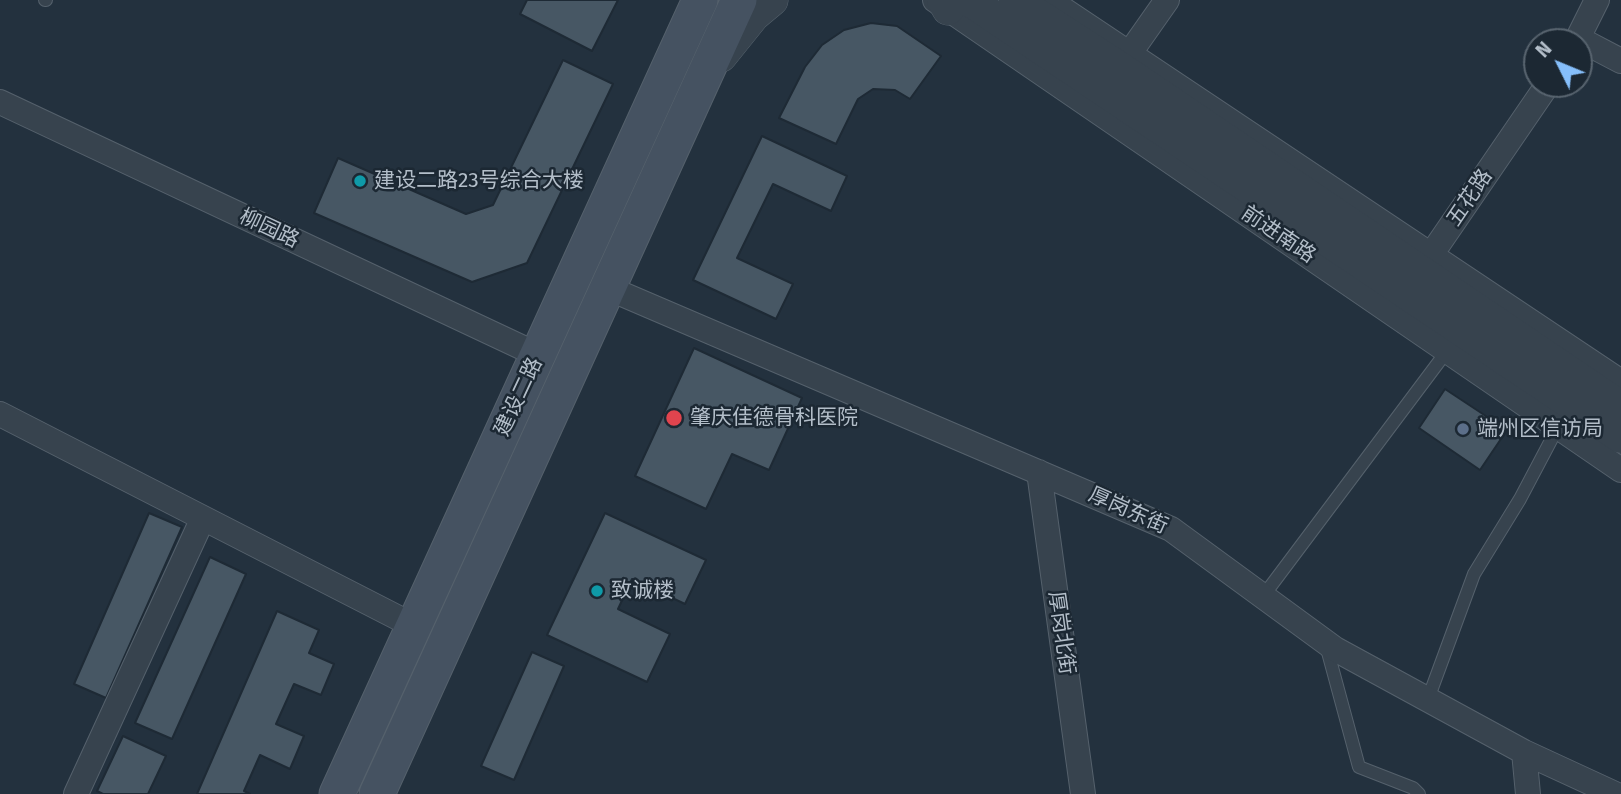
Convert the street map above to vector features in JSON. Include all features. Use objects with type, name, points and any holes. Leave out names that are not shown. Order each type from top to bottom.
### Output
[{"type":"main road","name":"建设二路","points":[[337,794],[700,0]]},
{"type":"main road","name":"建设二路","points":[[377,794],[739,0]]},
{"type":"street","points":[[704,76],[754,15],[772,0]]},
{"type":"street","name":"前进南路","points":[[1015,0],[1111,80],[1412,283],[1621,407]]},
{"type":"street","name":"前进南路","points":[[1049,0],[1111,80]]},
{"type":"street","points":[[1111,80],[1167,0]]},
{"type":"street","points":[[1583,28],[1597,0]]},
{"type":"street","name":"前进南路","points":[[948,2],[1111,80],[1412,283],[1621,437]]},
{"type":"street","points":[[1593,48],[1621,61]]},
{"type":"street","name":"五花路","points":[[1412,283],[1538,98]]},
{"type":"street","name":"柳园路","points":[[0,102],[538,355]]},
{"type":"street","name":"前进南路","points":[[1412,283],[1447,351],[1621,470]]},
{"type":"street","name":"前进南路","points":[[1412,283],[1621,382]]},
{"type":"street","name":"厚岗东街","points":[[608,288],[1171,529],[1335,649],[1524,752],[1615,794]]},
{"type":"street","points":[[0,414],[414,626]]},
{"type":"street","name":"厚岗北街","points":[[1039,472],[1083,794]]},
{"type":"street","points":[[76,794],[203,518]]},
{"type":"street","points":[[1524,752],[1528,794]]},
{"type":"lane","points":[[1264,595],[1447,351]]},
{"type":"lane","points":[[1428,699],[1474,574],[1520,499],[1558,427]]},
{"type":"lane","points":[[1325,641],[1359,767],[1413,788],[1419,794]]},
{"type":"building","points":[[527,0],[618,0],[592,51],[520,14]]},
{"type":"building","points":[[871,23],[897,26],[941,56],[910,99],[895,90],[873,89],[858,99],[836,144],[779,118],[805,67],[822,45],[844,30]]},
{"type":"building","name":"建设二路23号综合大楼","points":[[563,60],[613,84],[527,263],[472,282],[314,213],[338,158],[466,214],[493,205]]},
{"type":"building","points":[[762,136],[847,176],[831,211],[773,184],[737,258],[793,284],[776,319],[693,280]]},
{"type":"building","points":[[694,348],[802,398],[769,470],[732,454],[706,509],[635,476]]},
{"type":"building","name":"端州区信访局","points":[[1445,389],[1507,430],[1480,470],[1419,428]]},
{"type":"building","points":[[149,513],[182,527],[106,698],[74,684]]},
{"type":"building","name":"致诚楼","points":[[605,513],[706,560],[685,604],[632,579],[618,609],[670,634],[647,682],[547,635]]},
{"type":"building","points":[[210,557],[246,574],[172,739],[135,723]]},
{"type":"building","points":[[277,611],[319,630],[309,653],[334,664],[321,695],[294,684],[276,724],[304,736],[290,769],[260,755],[244,791],[250,794],[197,794]]},
{"type":"building","points":[[532,652],[564,666],[514,780],[481,766]]},
{"type":"building","points":[[123,736],[166,756],[148,794],[103,794],[97,791]]},
{"type":"place","name":"建设二路23号综合大楼","points":[[360,181]]},
{"type":"place","name":"肇庆佳德骨科医院","points":[[674,418]]},
{"type":"place","name":"端州区信访局","points":[[1463,429]]},
{"type":"place","name":"致诚楼","points":[[597,591]]}]
